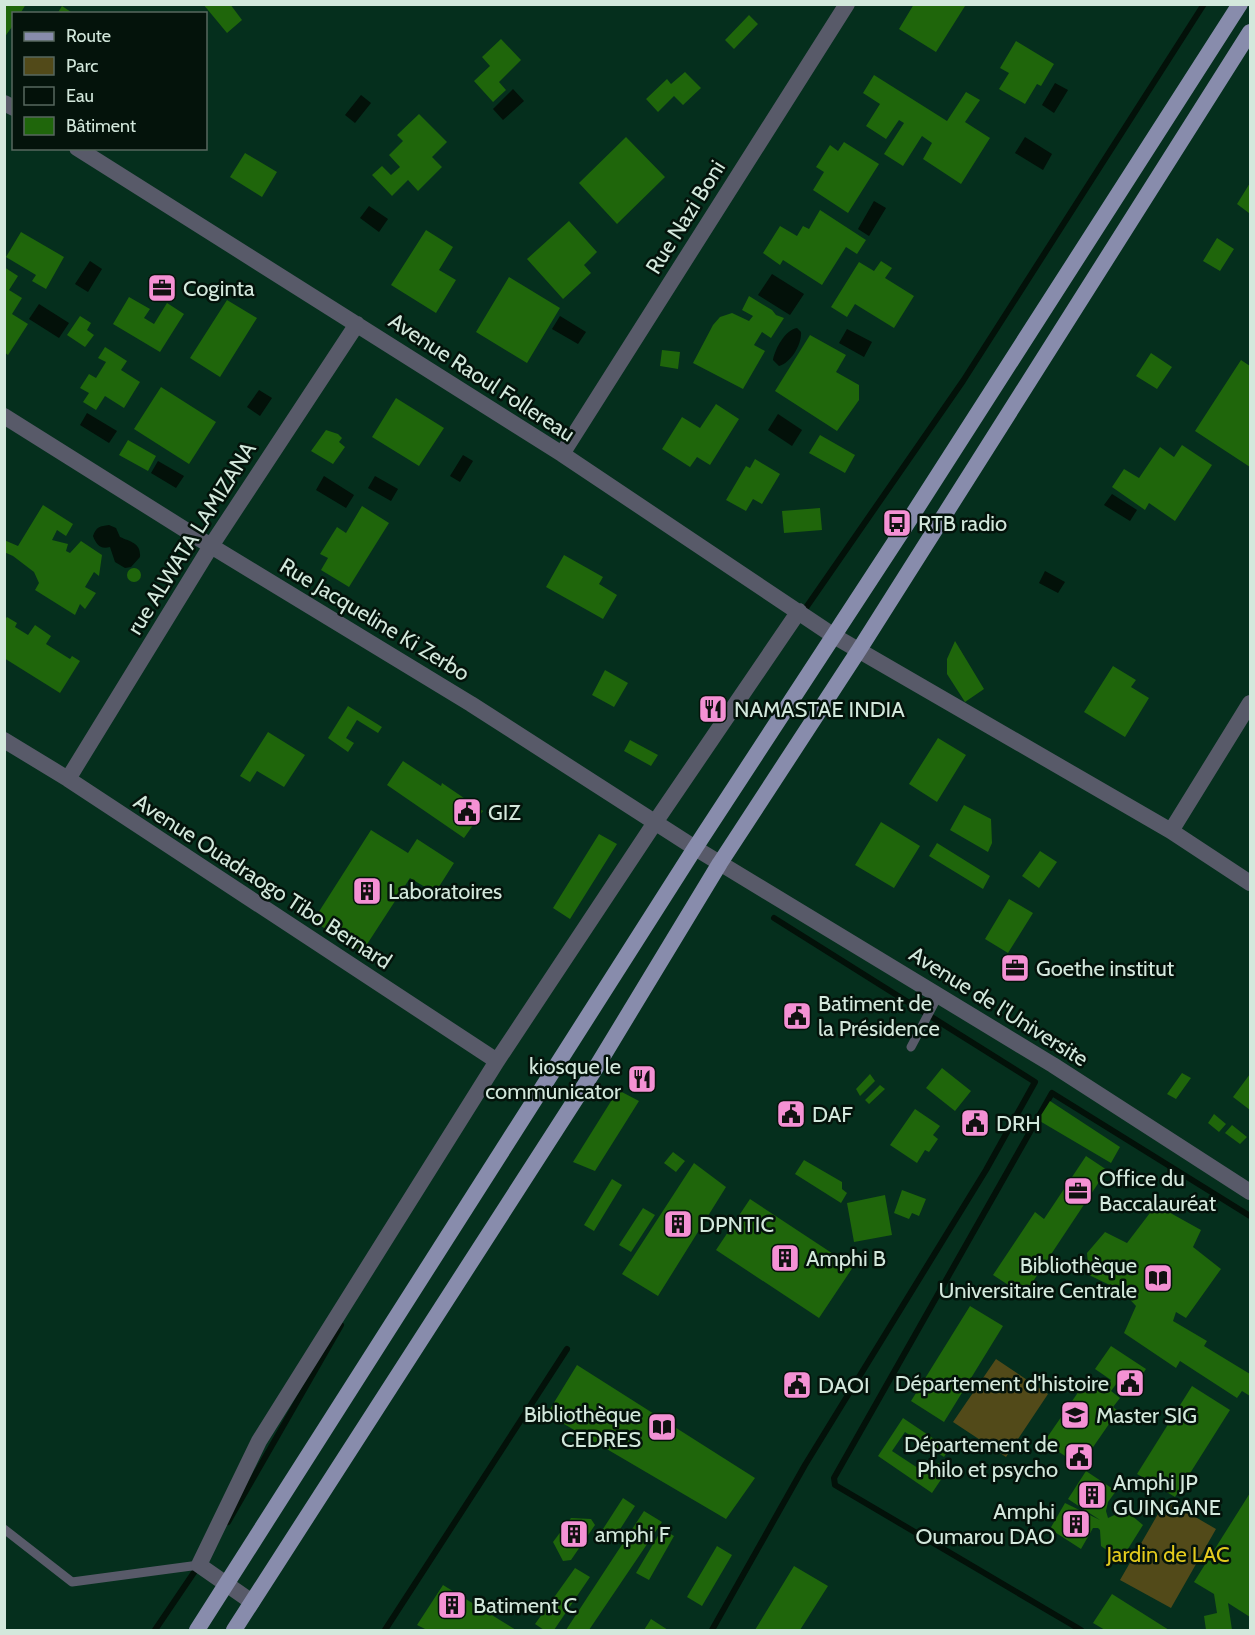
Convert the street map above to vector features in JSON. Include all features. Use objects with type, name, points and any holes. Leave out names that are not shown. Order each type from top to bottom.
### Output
[{"type":"main road","points":[[196,1630],[695,848],[1240,4]]},
{"type":"main road","points":[[234,1630],[597,1066],[720,863],[859,650],[1251,32]]},
{"type":"street","name":"Rue Nazi Boni","points":[[562,454],[847,4]]},
{"type":"street","name":"Avenue Raoul Follereau","points":[[80,150],[562,454],[834,636],[1170,831],[1251,883]]},
{"type":"street","name":"rue ALWATA LAMIZANA","points":[[68,779],[211,546],[357,324]]},
{"type":"street","name":"Rue Jacqueline Ki Zerbo","points":[[4,416],[211,546],[471,704],[720,863]]},
{"type":"street","points":[[252,1602],[199,1565],[259,1441],[497,1061],[799,611]]},
{"type":"street","points":[[1170,831],[1251,703]]},
{"type":"street","name":"Avenue Ouadraogo Tibo Bernard","points":[[4,740],[68,779],[497,1061]]},
{"type":"street","name":"Avenue de l'Universite","points":[[720,863],[939,994],[1251,1192]]},
{"type":"lane","points":[[911,1047],[939,994]]},
{"type":"lane","points":[[4,1529],[72,1582],[199,1565]]},
{"type":"green space","points":[[996,1359],[1048,1394],[1006,1457],[953,1422]]},
{"type":"green space","name":"Jardin de LAC","points":[[1166,1500],[1216,1529],[1171,1608],[1120,1580]]},
{"type":"water","points":[[1055,83],[1068,90],[1054,113],[1042,105]]},
{"type":"water","points":[[513,89],[524,101],[503,120],[493,109]]},
{"type":"water","points":[[361,95],[371,103],[355,123],[345,115]]},
{"type":"water","points":[[1025,137],[1052,154],[1043,170],[1015,153]]},
{"type":"water","points":[[874,201],[886,208],[869,236],[858,229]]},
{"type":"water","points":[[369,206],[388,219],[379,232],[360,218]]},
{"type":"water","points":[[90,261],[102,269],[88,292],[75,284]]},
{"type":"water","points":[[772,274],[804,294],[790,315],[758,295]]},
{"type":"water","points":[[39,304],[69,323],[59,338],[29,319]]},
{"type":"water","points":[[560,316],[586,332],[578,344],[552,329]]},
{"type":"water","points":[[797,328],[801,332],[798,347],[788,361],[779,366],[773,360],[778,346],[788,332]]},
{"type":"water","points":[[847,329],[872,342],[864,357],[839,343]]},
{"type":"water","points":[[259,390],[272,398],[260,416],[247,407]]},
{"type":"water","points":[[87,413],[117,431],[109,443],[80,425]]},
{"type":"water","points":[[778,414],[802,430],[792,446],[768,430]]},
{"type":"water","points":[[463,455],[473,461],[460,482],[450,476]]},
{"type":"water","points":[[158,461],[184,476],[176,488],[151,473]]},
{"type":"water","points":[[324,476],[354,495],[346,508],[316,490]]},
{"type":"water","points":[[375,476],[398,489],[391,501],[368,488]]},
{"type":"water","points":[[1112,494],[1137,510],[1130,521],[1104,505]]},
{"type":"water","points":[[109,525],[116,528],[120,537],[139,549],[140,557],[131,567],[125,568],[115,562],[110,547],[101,547],[96,542],[93,536],[97,529]]},
{"type":"water","points":[[1045,571],[1065,582],[1058,593],[1039,583]]},
{"type":"building","points":[[4,4],[26,4],[21,12],[12,12],[12,27],[4,38]]},
{"type":"building","points":[[203,4],[230,4],[242,20],[227,33]]},
{"type":"building","points":[[914,4],[965,6],[936,52],[899,29]]},
{"type":"building","points":[[62,6],[71,12],[58,12]]},
{"type":"building","points":[[749,15],[758,24],[734,49],[725,40]]},
{"type":"building","points":[[501,39],[521,60],[499,82],[506,90],[493,102],[474,81],[490,66],[482,57]]},
{"type":"building","points":[[1016,41],[1054,64],[1041,86],[1037,84],[1025,104],[999,89],[1009,73],[1000,68]]},
{"type":"building","points":[[685,72],[701,88],[683,105],[674,96],[658,112],[646,99],[667,79],[671,84]]},
{"type":"building","points":[[874,75],[947,121],[966,92],[980,100],[965,122],[990,138],[961,184],[923,159],[932,143],[922,136],[903,166],[884,154],[904,123],[899,120],[886,139],[866,126],[880,104],[863,93]]},
{"type":"building","points":[[419,114],[447,142],[432,157],[442,167],[418,191],[408,180],[392,196],[372,175],[382,166],[391,175],[400,167],[389,155],[403,141],[397,135]]},
{"type":"building","points":[[626,137],[665,177],[617,224],[579,183]]},
{"type":"building","points":[[844,142],[879,164],[848,213],[813,190],[824,172],[816,167],[830,145],[838,151]]},
{"type":"building","points":[[245,153],[277,172],[262,197],[230,177]]},
{"type":"building","points":[[1250,183],[1250,211],[1249,213],[1237,204]]},
{"type":"building","points":[[820,210],[866,240],[857,254],[846,247],[822,285],[783,260],[780,265],[763,253],[780,226],[797,236],[803,226],[809,229]]},
{"type":"building","points":[[569,221],[597,252],[584,265],[591,273],[563,299],[527,259]]},
{"type":"building","points":[[426,230],[453,247],[439,270],[456,280],[436,313],[391,285]]},
{"type":"building","points":[[21,232],[64,257],[46,289],[32,281],[36,275],[6,257]]},
{"type":"building","points":[[1217,238],[1234,249],[1220,271],[1203,261]]},
{"type":"building","points":[[881,261],[892,268],[885,278],[914,296],[894,328],[855,304],[847,317],[831,307],[859,262],[874,271]]},
{"type":"building","points":[[4,267],[18,276],[9,290],[22,298],[12,314],[28,324],[8,355],[4,352]]},
{"type":"building","points":[[509,277],[560,308],[527,363],[476,332]]},
{"type":"building","points":[[749,296],[784,318],[771,338],[762,332],[754,345],[765,351],[743,389],[693,363],[713,325],[720,317],[732,313],[749,321],[753,316],[742,310]]},
{"type":"building","points":[[129,297],[150,309],[144,318],[154,324],[167,303],[184,314],[160,352],[113,324]]},
{"type":"building","points":[[227,300],[257,318],[220,377],[190,358]]},
{"type":"building","points":[[80,316],[91,323],[87,330],[94,335],[85,347],[67,335]]},
{"type":"building","points":[[810,335],[846,355],[836,372],[859,385],[859,400],[837,431],[775,391]]},
{"type":"building","points":[[105,347],[127,361],[121,370],[140,382],[124,408],[105,396],[96,410],[83,402],[89,393],[80,388],[89,374],[96,378],[106,362],[98,358]]},
{"type":"building","points":[[662,350],[680,352],[678,369],[660,366]]},
{"type":"building","points":[[1151,353],[1172,367],[1157,389],[1136,376]]},
{"type":"building","points":[[1241,360],[1250,366],[1250,467],[1195,431]]},
{"type":"building","points":[[161,387],[216,422],[189,464],[134,429]]},
{"type":"building","points":[[396,398],[444,428],[419,466],[372,437]]},
{"type":"building","points":[[716,404],[739,419],[710,465],[697,457],[690,467],[662,449],[682,417],[700,428]]},
{"type":"building","points":[[326,430],[338,434],[342,438],[339,442],[345,447],[333,464],[311,451]]},
{"type":"building","points":[[820,435],[855,455],[845,473],[809,453]]},
{"type":"building","points":[[128,440],[156,456],[148,471],[119,455]]},
{"type":"building","points":[[1182,445],[1212,465],[1175,521],[1149,503],[1145,510],[1112,487],[1124,469],[1139,478],[1160,447],[1174,457]]},
{"type":"building","points":[[755,459],[780,474],[762,504],[753,499],[746,511],[726,500],[746,466],[750,468]]},
{"type":"building","points":[[43,505],[73,524],[66,536],[57,530],[52,540],[68,544],[66,551],[70,553],[81,541],[102,555],[99,576],[94,572],[85,587],[96,593],[85,609],[80,604],[75,615],[35,590],[39,583],[34,572],[4,552],[4,540],[18,546]]},
{"type":"building","points":[[362,506],[389,523],[349,587],[321,570],[328,558],[320,554],[337,527],[346,533]]},
{"type":"building","points":[[820,508],[822,530],[784,533],[782,511]]},
{"type":"building","points":[[564,555],[603,577],[599,584],[617,595],[603,619],[546,587]]},
{"type":"building","points":[[131,568],[137,568],[141,575],[137,582],[131,582],[127,578],[127,572]]},
{"type":"building","points":[[7,617],[17,623],[15,627],[28,635],[35,625],[51,636],[46,644],[70,659],[72,656],[80,661],[60,693],[4,658],[4,621]]},
{"type":"building","points":[[955,641],[984,689],[965,702],[947,674],[947,659]]},
{"type":"building","points":[[1113,666],[1136,680],[1131,687],[1149,698],[1125,737],[1084,712]]},
{"type":"building","points":[[605,670],[628,683],[614,707],[592,695]]},
{"type":"building","points":[[348,706],[382,727],[378,733],[357,720],[346,738],[354,743],[348,752],[328,738]]},
{"type":"building","points":[[268,732],[305,755],[284,787],[257,771],[250,782],[240,776]]},
{"type":"building","points":[[938,738],[966,755],[937,802],[909,784]]},
{"type":"building","points":[[630,740],[658,755],[651,766],[624,751]]},
{"type":"building","points":[[403,761],[441,786],[442,783],[483,811],[464,838],[387,785]]},
{"type":"building","points":[[964,805],[991,819],[992,843],[988,852],[950,830]]},
{"type":"building","points":[[881,822],[920,846],[894,888],[855,865]]},
{"type":"building","name":"Laboratoires","points":[[371,830],[408,853],[417,839],[454,863],[435,893],[410,878],[362,952],[313,921]]},
{"type":"building","points":[[599,834],[617,844],[570,919],[553,908]]},
{"type":"building","points":[[937,843],[990,876],[983,889],[929,856]]},
{"type":"building","points":[[1040,851],[1057,862],[1039,888],[1022,876]]},
{"type":"building","points":[[1009,899],[1033,913],[1008,953],[985,939]]},
{"type":"building","points":[[942,1068],[971,1091],[955,1111],[926,1088]]},
{"type":"building","points":[[1182,1073],[1191,1078],[1176,1099],[1167,1094]]},
{"type":"building","points":[[870,1074],[875,1081],[860,1096],[856,1089]]},
{"type":"building","points":[[1250,1074],[1250,1110],[1233,1097]]},
{"type":"building","points":[[880,1085],[885,1089],[869,1104],[865,1100]]},
{"type":"building","points":[[618,1090],[639,1101],[595,1171],[573,1162]]},
{"type":"building","points":[[1050,1101],[1120,1147],[1111,1163],[1038,1120]]},
{"type":"building","points":[[915,1109],[940,1126],[933,1135],[938,1139],[929,1152],[925,1150],[917,1163],[890,1145]]},
{"type":"building","points":[[1214,1114],[1226,1124],[1219,1132],[1208,1123]]},
{"type":"building","points":[[1232,1125],[1247,1137],[1240,1144],[1225,1133]]},
{"type":"building","points":[[673,1152],[685,1161],[676,1172],[664,1163]]},
{"type":"building","points":[[1086,1156],[1107,1170],[1024,1295],[993,1275],[1035,1212],[1044,1219]]},
{"type":"building","points":[[804,1160],[842,1182],[842,1189],[847,1193],[841,1203],[795,1174]]},
{"type":"building","name":"DPNTIC","points":[[694,1163],[726,1187],[658,1296],[622,1274]]},
{"type":"building","points":[[612,1179],[622,1185],[594,1231],[584,1225]]},
{"type":"building","points":[[902,1190],[926,1199],[919,1216],[912,1213],[909,1219],[894,1213]]},
{"type":"building","points":[[885,1195],[892,1235],[854,1242],[847,1203]]},
{"type":"building","name":"Amphi B","points":[[750,1199],[853,1267],[819,1318],[716,1250]]},
{"type":"building","points":[[1156,1205],[1201,1230],[1193,1247],[1221,1269],[1186,1318],[1176,1312],[1173,1321],[1207,1341],[1204,1346],[1250,1374],[1250,1396],[1242,1391],[1237,1398],[1180,1361],[1176,1368],[1124,1333],[1136,1306],[1122,1291],[1089,1275],[1087,1253],[1105,1232],[1127,1243]]},
{"type":"building","points":[[643,1208],[655,1215],[631,1252],[619,1245]]},
{"type":"building","points":[[970,1306],[1003,1326],[944,1422],[911,1401]]},
{"type":"building","points":[[1111,1346],[1146,1369],[1130,1392],[1117,1383],[1111,1391],[1120,1398],[1113,1407],[1118,1411],[1080,1466],[1044,1442],[1081,1388],[1088,1393],[1096,1382],[1105,1388],[1111,1380],[1095,1369]]},
{"type":"building","points":[[577,1365],[755,1478],[726,1519],[547,1414]]},
{"type":"building","points":[[1192,1386],[1230,1410],[1175,1497],[1137,1474]]},
{"type":"building","points":[[903,1418],[949,1449],[944,1457],[905,1432],[892,1451],[930,1476],[938,1463],[948,1469],[932,1493],[878,1456]]},
{"type":"building","points":[[1086,1471],[1116,1491],[1108,1502],[1106,1511],[1108,1518],[1125,1510],[1143,1525],[1121,1560],[1101,1546],[1098,1528],[1093,1528],[1081,1549],[1050,1529],[1065,1503],[1100,1520],[1068,1499]]},
{"type":"building","points":[[1250,1493],[1250,1617],[1228,1603],[1232,1630],[1206,1630],[1204,1616],[1217,1613],[1214,1594],[1194,1582]]},
{"type":"building","points":[[623,1498],[635,1506],[615,1537],[603,1529]]},
{"type":"building","points":[[644,1511],[662,1522],[589,1630],[566,1630]]},
{"type":"building","name":"amphi F","points":[[571,1518],[591,1519],[595,1525],[571,1560],[563,1561],[553,1542]]},
{"type":"building","points":[[662,1529],[674,1536],[649,1580],[636,1573]]},
{"type":"building","points":[[717,1546],[732,1555],[702,1606],[687,1597]]},
{"type":"building","points":[[794,1566],[828,1586],[800,1630],[755,1630]]},
{"type":"building","points":[[575,1568],[590,1577],[554,1630],[544,1630],[535,1624]]},
{"type":"building","name":"Batiment C","points":[[443,1585],[516,1630],[427,1630],[417,1625]]},
{"type":"building","points":[[1112,1594],[1169,1630],[1105,1630],[1093,1623]]},
{"type":"building","points":[[651,1619],[668,1630],[644,1630]]},
{"type":"waterway","points":[[803,612],[963,381],[1204,4]]},
{"type":"waterway","points":[[712,1630],[805,1465],[986,1170],[1035,1082],[774,918]]},
{"type":"waterway","points":[[1081,1630],[835,1485],[834,1478],[1052,1093],[1250,1216]]},
{"type":"waterway","points":[[228,1522],[341,1325]]},
{"type":"waterway","points":[[385,1630],[567,1349]]},
{"type":"waterway","points":[[155,1630],[199,1565]]},
{"type":"place","name":"Coginta","points":[[162,288]]},
{"type":"place","name":"RTB radio","points":[[897,523]]},
{"type":"place","name":"NAMASTAE INDIA","points":[[713,709]]},
{"type":"place","name":"GIZ","points":[[467,812]]},
{"type":"place","name":"Laboratoires","points":[[367,891]]},
{"type":"place","name":"Goethe institut","points":[[1015,968]]},
{"type":"place","name":"Batiment de la Présidence","points":[[797,1016]]},
{"type":"place","name":"kiosque le communicator","points":[[642,1079]]},
{"type":"place","name":"DAF","points":[[791,1114]]},
{"type":"place","name":"DRH","points":[[975,1123]]},
{"type":"place","name":"Office du Baccalauréat","points":[[1078,1191]]},
{"type":"place","name":"DPNTIC","points":[[678,1224]]},
{"type":"place","name":"Amphi B","points":[[785,1258]]},
{"type":"place","name":"Bibliothèque Universitaire Centrale","points":[[1158,1278]]},
{"type":"place","name":"Département d'histoire","points":[[1130,1383]]},
{"type":"place","name":"DAOI","points":[[797,1385]]},
{"type":"place","name":"Master SIG","points":[[1075,1415]]},
{"type":"place","name":"Bibliothèque CEDRES","points":[[662,1427]]},
{"type":"place","name":"Département de Philo et psycho","points":[[1079,1457]]},
{"type":"place","name":"Amphi JP GUINGANE","points":[[1092,1495]]},
{"type":"place","name":"Amphi Oumarou DAO","points":[[1076,1524]]},
{"type":"place","name":"amphi F","points":[[574,1534]]},
{"type":"place","name":"Batiment C","points":[[452,1605]]}]
